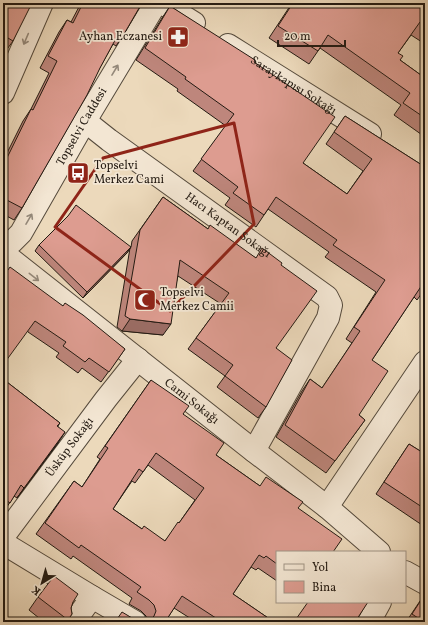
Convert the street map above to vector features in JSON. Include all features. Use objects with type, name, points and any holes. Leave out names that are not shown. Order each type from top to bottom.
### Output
[{"type":"street","points":[[3,93],[42,3]]},
{"type":"street","name":"Topselvi Caddesi","points":[[3,246],[12,242],[21,233],[85,121],[156,3]]},
{"type":"street","name":"Saraykapısı Sokağı","points":[[162,3],[384,144]]},
{"type":"street","name":"Hacı Kaptan Sokağı","points":[[85,121],[109,140],[327,297],[331,305],[328,318],[254,451]]},
{"type":"street","name":"Cami Sokağı","points":[[3,253],[327,507],[378,551]]},
{"type":"street","name":"Üsküp Sokağı","points":[[3,537],[138,359]]},
{"type":"street","points":[[327,507],[425,362]]},
{"type":"street","points":[[3,543],[135,622]]},
{"type":"street","points":[[406,573],[425,583]]},
{"type":"street","points":[[74,622],[92,597]]},
{"type":"street","points":[[368,622],[379,603]]},
{"type":"highlighted area","points":[[234,123],[254,224],[170,311],[55,227],[103,158]]},
{"type":"building","points":[[3,3],[32,3],[13,41],[8,38],[3,49]]},
{"type":"building","points":[[83,3],[142,3],[124,34],[120,31],[87,95],[22,208],[3,198],[3,166],[57,61],[48,56],[67,20],[73,23]]},
{"type":"building","points":[[293,3],[425,3],[425,26],[420,22],[398,53],[403,56],[400,60],[425,78],[425,118],[403,103],[410,93],[328,35],[318,51],[278,26]]},
{"type":"building","points":[[170,6],[255,60],[254,62],[335,117],[303,163],[347,194],[372,159],[334,132],[345,116],[425,167],[425,287],[422,285],[372,360],[388,371],[359,415],[365,420],[335,461],[285,425],[310,379],[322,388],[360,331],[354,327],[385,280],[333,245],[337,240],[276,197],[264,215],[233,193],[238,187],[201,159],[234,114],[145,48]]},
{"type":"building","points":[[163,197],[208,229],[210,225],[256,258],[262,248],[282,263],[281,265],[317,291],[276,348],[292,360],[266,407],[225,376],[233,365],[196,338],[229,293],[180,260],[171,324],[130,319],[125,316],[140,230]]},
{"type":"building","points":[[76,205],[131,247],[87,292],[39,245],[68,216]]},
{"type":"building","points":[[10,267],[63,306],[65,303],[83,315],[125,349],[109,372],[89,358],[85,362],[63,346],[66,342],[35,321],[3,365],[3,277]]},
{"type":"building","points":[[3,379],[60,423],[57,426],[65,432],[24,488],[21,485],[10,503],[3,498]]},
{"type":"building","points":[[151,380],[189,406],[183,414],[224,443],[216,455],[260,486],[266,477],[303,502],[298,508],[342,539],[334,551],[276,551],[276,563],[266,556],[264,558],[259,555],[233,594],[274,622],[222,622],[182,596],[165,622],[146,622],[150,621],[156,611],[154,605],[149,600],[137,592],[141,587],[81,545],[79,548],[45,523],[74,481],[82,487],[108,448],[105,446]],"holes":[[[156,453],[204,488],[179,523],[178,522],[165,541],[144,526],[142,529],[113,509],[139,469],[143,472]]]},
{"type":"building","points":[[409,444],[425,454],[425,509],[384,482]]},
{"type":"building","points":[[54,576],[78,594],[73,602],[71,608],[72,614],[68,620],[38,597]]},
{"type":"building","points":[[425,594],[425,622],[424,622],[412,614]]},
{"type":"building","points":[[307,603],[367,603],[354,622],[294,622]]},
{"type":"building","points":[[122,612],[137,621],[140,622],[115,622]]},
{"type":"place","name":"Ayhan Eczanesi","points":[[178,37]]},
{"type":"place","name":"Topselvi̇ Merkez Cami̇","points":[[78,173]]},
{"type":"place","name":"Topselvi Merkez Camii","points":[[145,300]]}]
